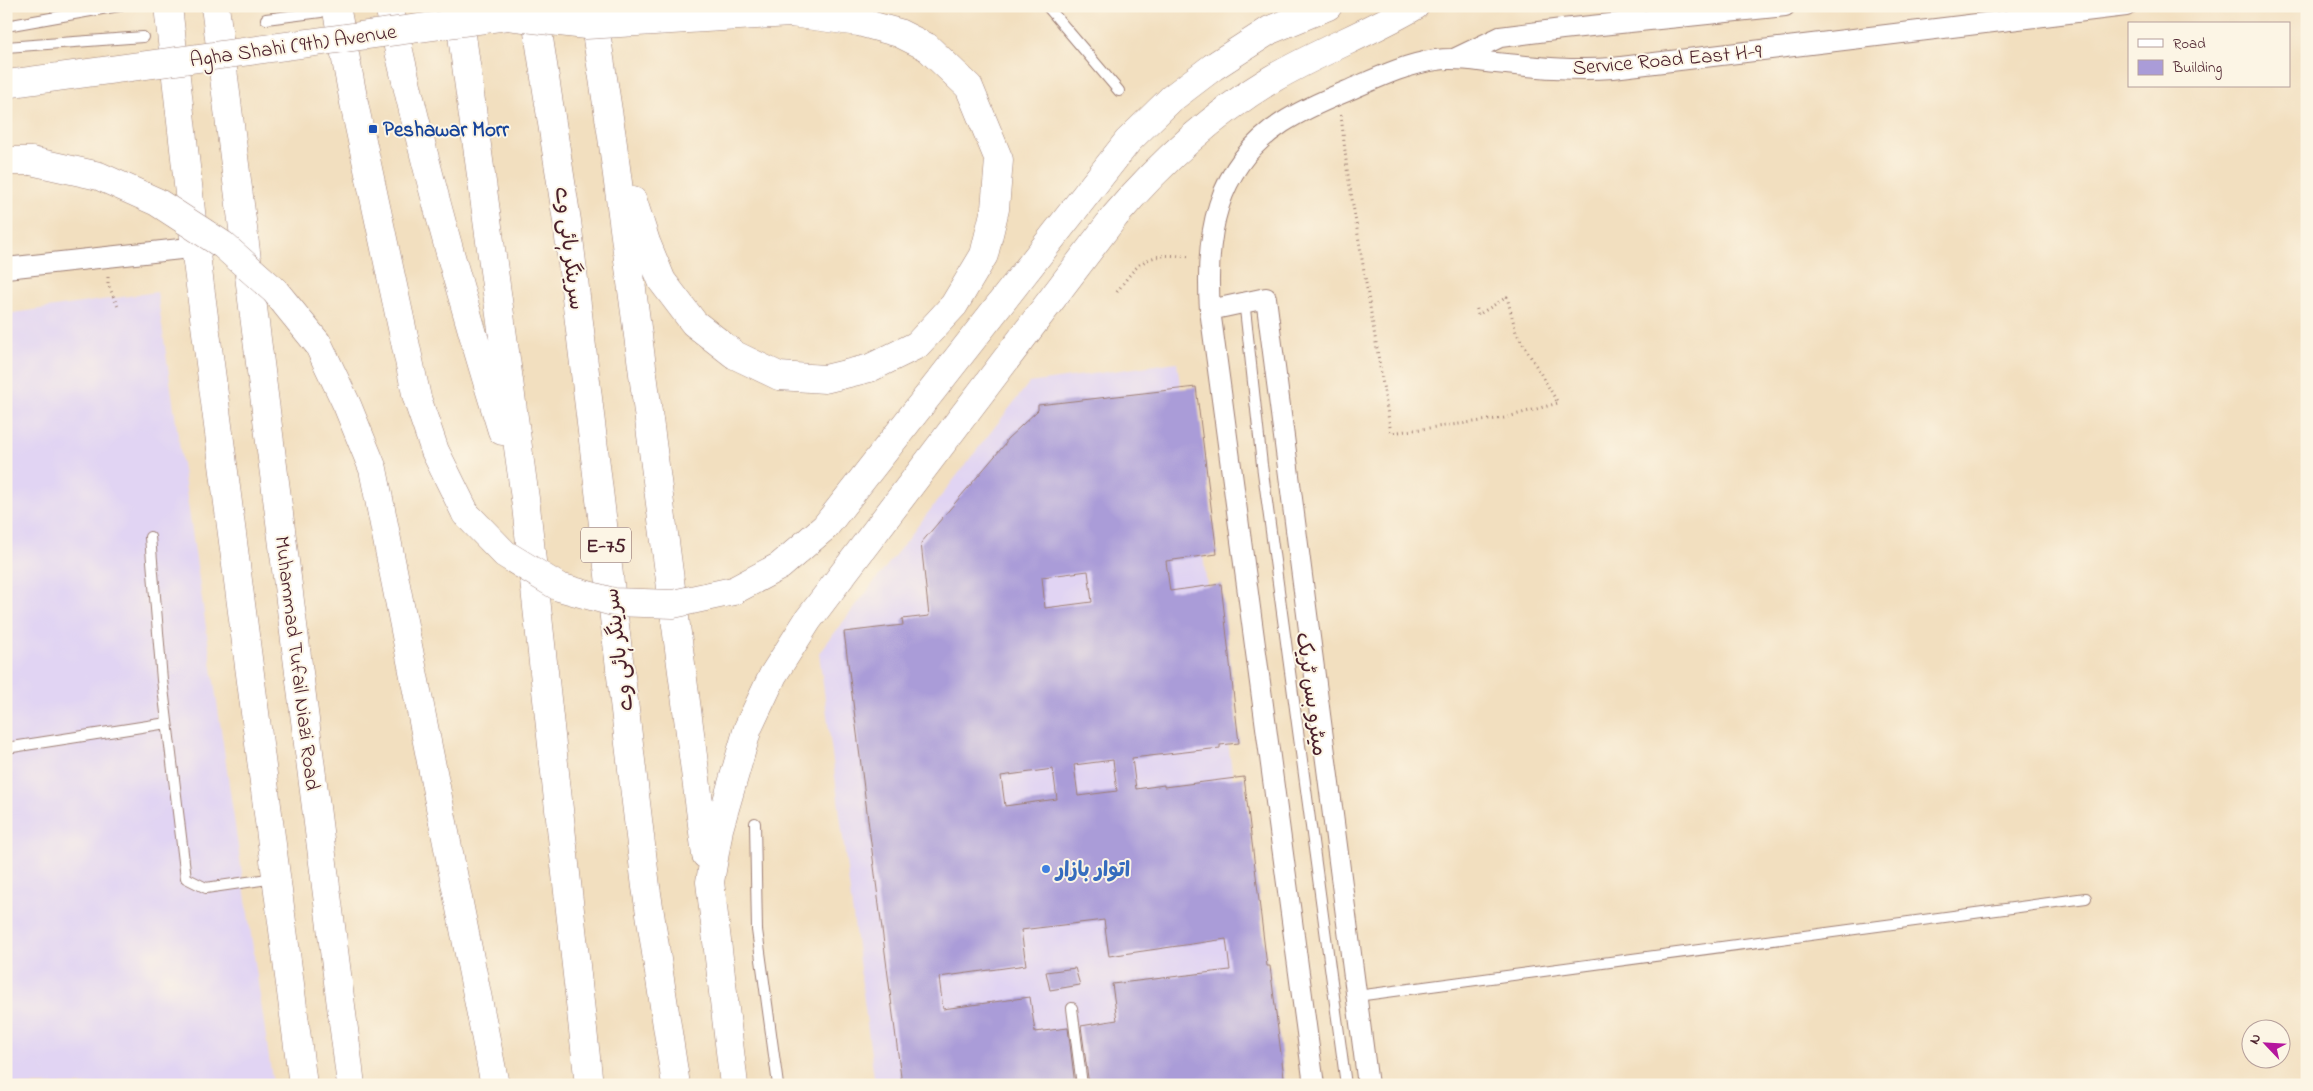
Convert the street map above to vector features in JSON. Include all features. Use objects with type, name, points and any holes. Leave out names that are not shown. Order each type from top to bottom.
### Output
[{"type":"main road","points":[[168,6],[195,247],[303,1085]]},
{"type":"main road","name":"Muhammad Tufail Niazi Road","points":[[215,6],[351,1085]]},
{"type":"main road","points":[[389,6],[406,87],[464,307],[526,506]]},
{"type":"main road","points":[[458,6],[526,506],[588,1085]]},
{"type":"main road","name":"سرینگر ہائی وے","points":[[534,6],[567,221],[646,887],[676,1085]]},
{"type":"main road","name":"Agha Shahi (9th) Avenue","points":[[6,84],[581,6]]},
{"type":"main road","points":[[592,6],[612,138],[710,882],[734,1085]]},
{"type":"main road","points":[[329,9],[355,108],[417,398],[435,451],[466,514],[505,554],[560,587],[613,602],[673,604],[733,591],[780,566],[825,527],[1128,141],[1171,99],[1213,67],[1270,30],[1328,6]]},
{"type":"main road","points":[[710,882],[719,829],[732,778],[748,728],[773,675],[808,620],[1115,216],[1148,177],[1192,136],[1228,108],[1274,79],[1415,6]]},
{"type":"main road","points":[[507,16],[586,25],[791,13],[859,22],[899,33],[927,47],[969,88],[987,127],[999,160],[995,209],[984,256],[954,305],[917,345],[870,368],[825,379],[779,376],[735,355],[694,323],[662,282],[646,242],[612,138]]},
{"type":"main road","points":[[18,161],[99,176],[157,202],[223,246],[275,291],[318,344],[347,405],[373,469],[495,1085]]},
{"type":"street","name":"Service Road East H-9","points":[[1454,59],[1500,37],[1785,6]]},
{"type":"street","name":"Service Road East H-9","points":[[1454,59],[1549,68],[1613,68],[2126,6]]},
{"type":"street","points":[[1314,1085],[1210,310],[1208,272],[1212,233],[1221,198],[1234,170],[1256,144],[1282,123],[1338,94],[1378,77],[1418,64],[1454,59]]},
{"type":"street","points":[[6,268],[244,242]]},
{"type":"street","points":[[1210,310],[1266,298],[1368,1085]]},
{"type":"lane","points":[[6,26],[119,6]]},
{"type":"lane","points":[[1048,6],[1119,91]]},
{"type":"lane","points":[[266,19],[329,9]]},
{"type":"lane","points":[[6,47],[143,36]]},
{"type":"lane","name":"میٹرو بس ٹریک","points":[[1245,308],[1262,465],[1346,1085]]},
{"type":"lane","points":[[150,537],[167,724],[186,878],[206,888],[276,878]]},
{"type":"lane","points":[[6,748],[167,724]]},
{"type":"lane","points":[[755,823],[757,930],[778,1085]]},
{"type":"lane","points":[[1357,996],[2086,898]]},
{"type":"lane","points":[[1072,1008],[1082,1085]]},
{"type":"path","points":[[1338,94],[1347,169],[1391,433],[1504,418],[1558,402],[1516,332],[1507,297],[1478,316],[1476,306]]},
{"type":"path","points":[[1117,292],[1134,269],[1142,262],[1159,256],[1209,259]]},
{"type":"path","points":[[107,257],[108,284],[118,307]]},
{"type":"shaded area","points":[[157,292],[273,1085],[6,1085],[6,314]]},
{"type":"shaded area","name":"اتوار بازار","points":[[1177,362],[1274,1085],[875,1085],[819,653],[1029,383]]},
{"type":"building","name":"اتوار بازار","points":[[1196,387],[1217,554],[1166,561],[1170,591],[1221,584],[1239,743],[1220,745],[1220,748],[1132,758],[1136,789],[1244,777],[1267,966],[1270,966],[1285,1085],[1089,1085],[1081,1026],[1117,1020],[1112,984],[1230,970],[1226,939],[1109,956],[1104,920],[1021,930],[1026,965],[939,977],[943,1009],[1030,997],[1035,1032],[1068,1028],[1075,1085],[902,1085],[844,632],[903,625],[902,619],[929,616],[921,543],[1006,443],[1006,440],[1038,410],[1038,405]],"holes":[[[1088,571],[1092,602],[1045,608],[1042,577]],[[1113,760],[1117,791],[1078,796],[1074,765]],[[1053,769],[1057,799],[1005,806],[1001,776]]]},
{"type":"building","points":[[1075,968],[1080,985],[1050,990],[1046,972]]},
{"type":"place","name":"Peshawar Morr","points":[[373,129]]},
{"type":"place","name":"اتوار بازار","points":[[1046,869]]}]
